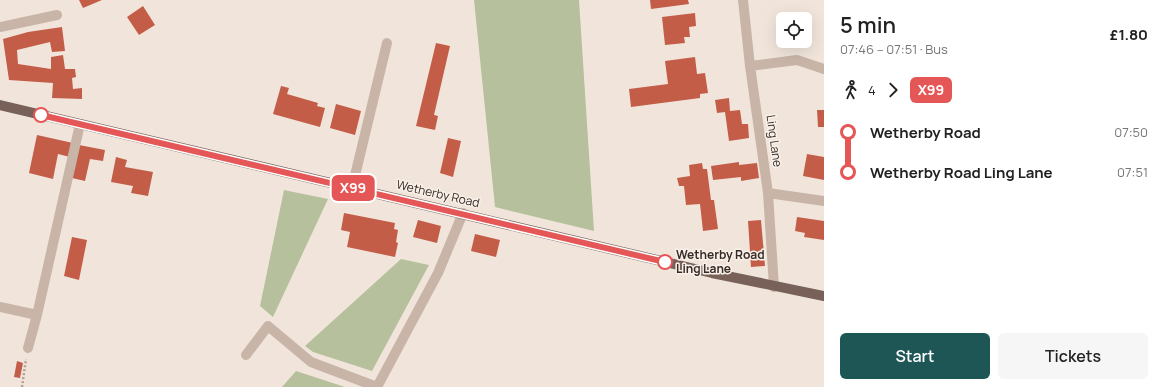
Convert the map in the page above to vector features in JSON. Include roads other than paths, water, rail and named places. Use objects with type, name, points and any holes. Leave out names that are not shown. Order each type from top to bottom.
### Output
[{"type":"main road","name":"Wetherby Road","points":[[0,105],[774,286],[824,296]]},
{"type":"street","name":"Ling Lane","points":[[743,0],[750,66],[768,193],[774,286]]},
{"type":"street","points":[[0,27],[57,15]]},
{"type":"street","points":[[352,188],[387,43]]},
{"type":"street","points":[[750,66],[797,60],[824,69]]},
{"type":"street","points":[[28,348],[37,315],[80,124]]},
{"type":"street","points":[[768,193],[824,201]]},
{"type":"street","points":[[246,356],[268,326],[311,362],[377,387],[438,273],[463,213]]},
{"type":"street","points":[[0,307],[37,315]]},
{"type":"place","name":"Wetherby Road Ling Lane","points":[[665,262]]}]
